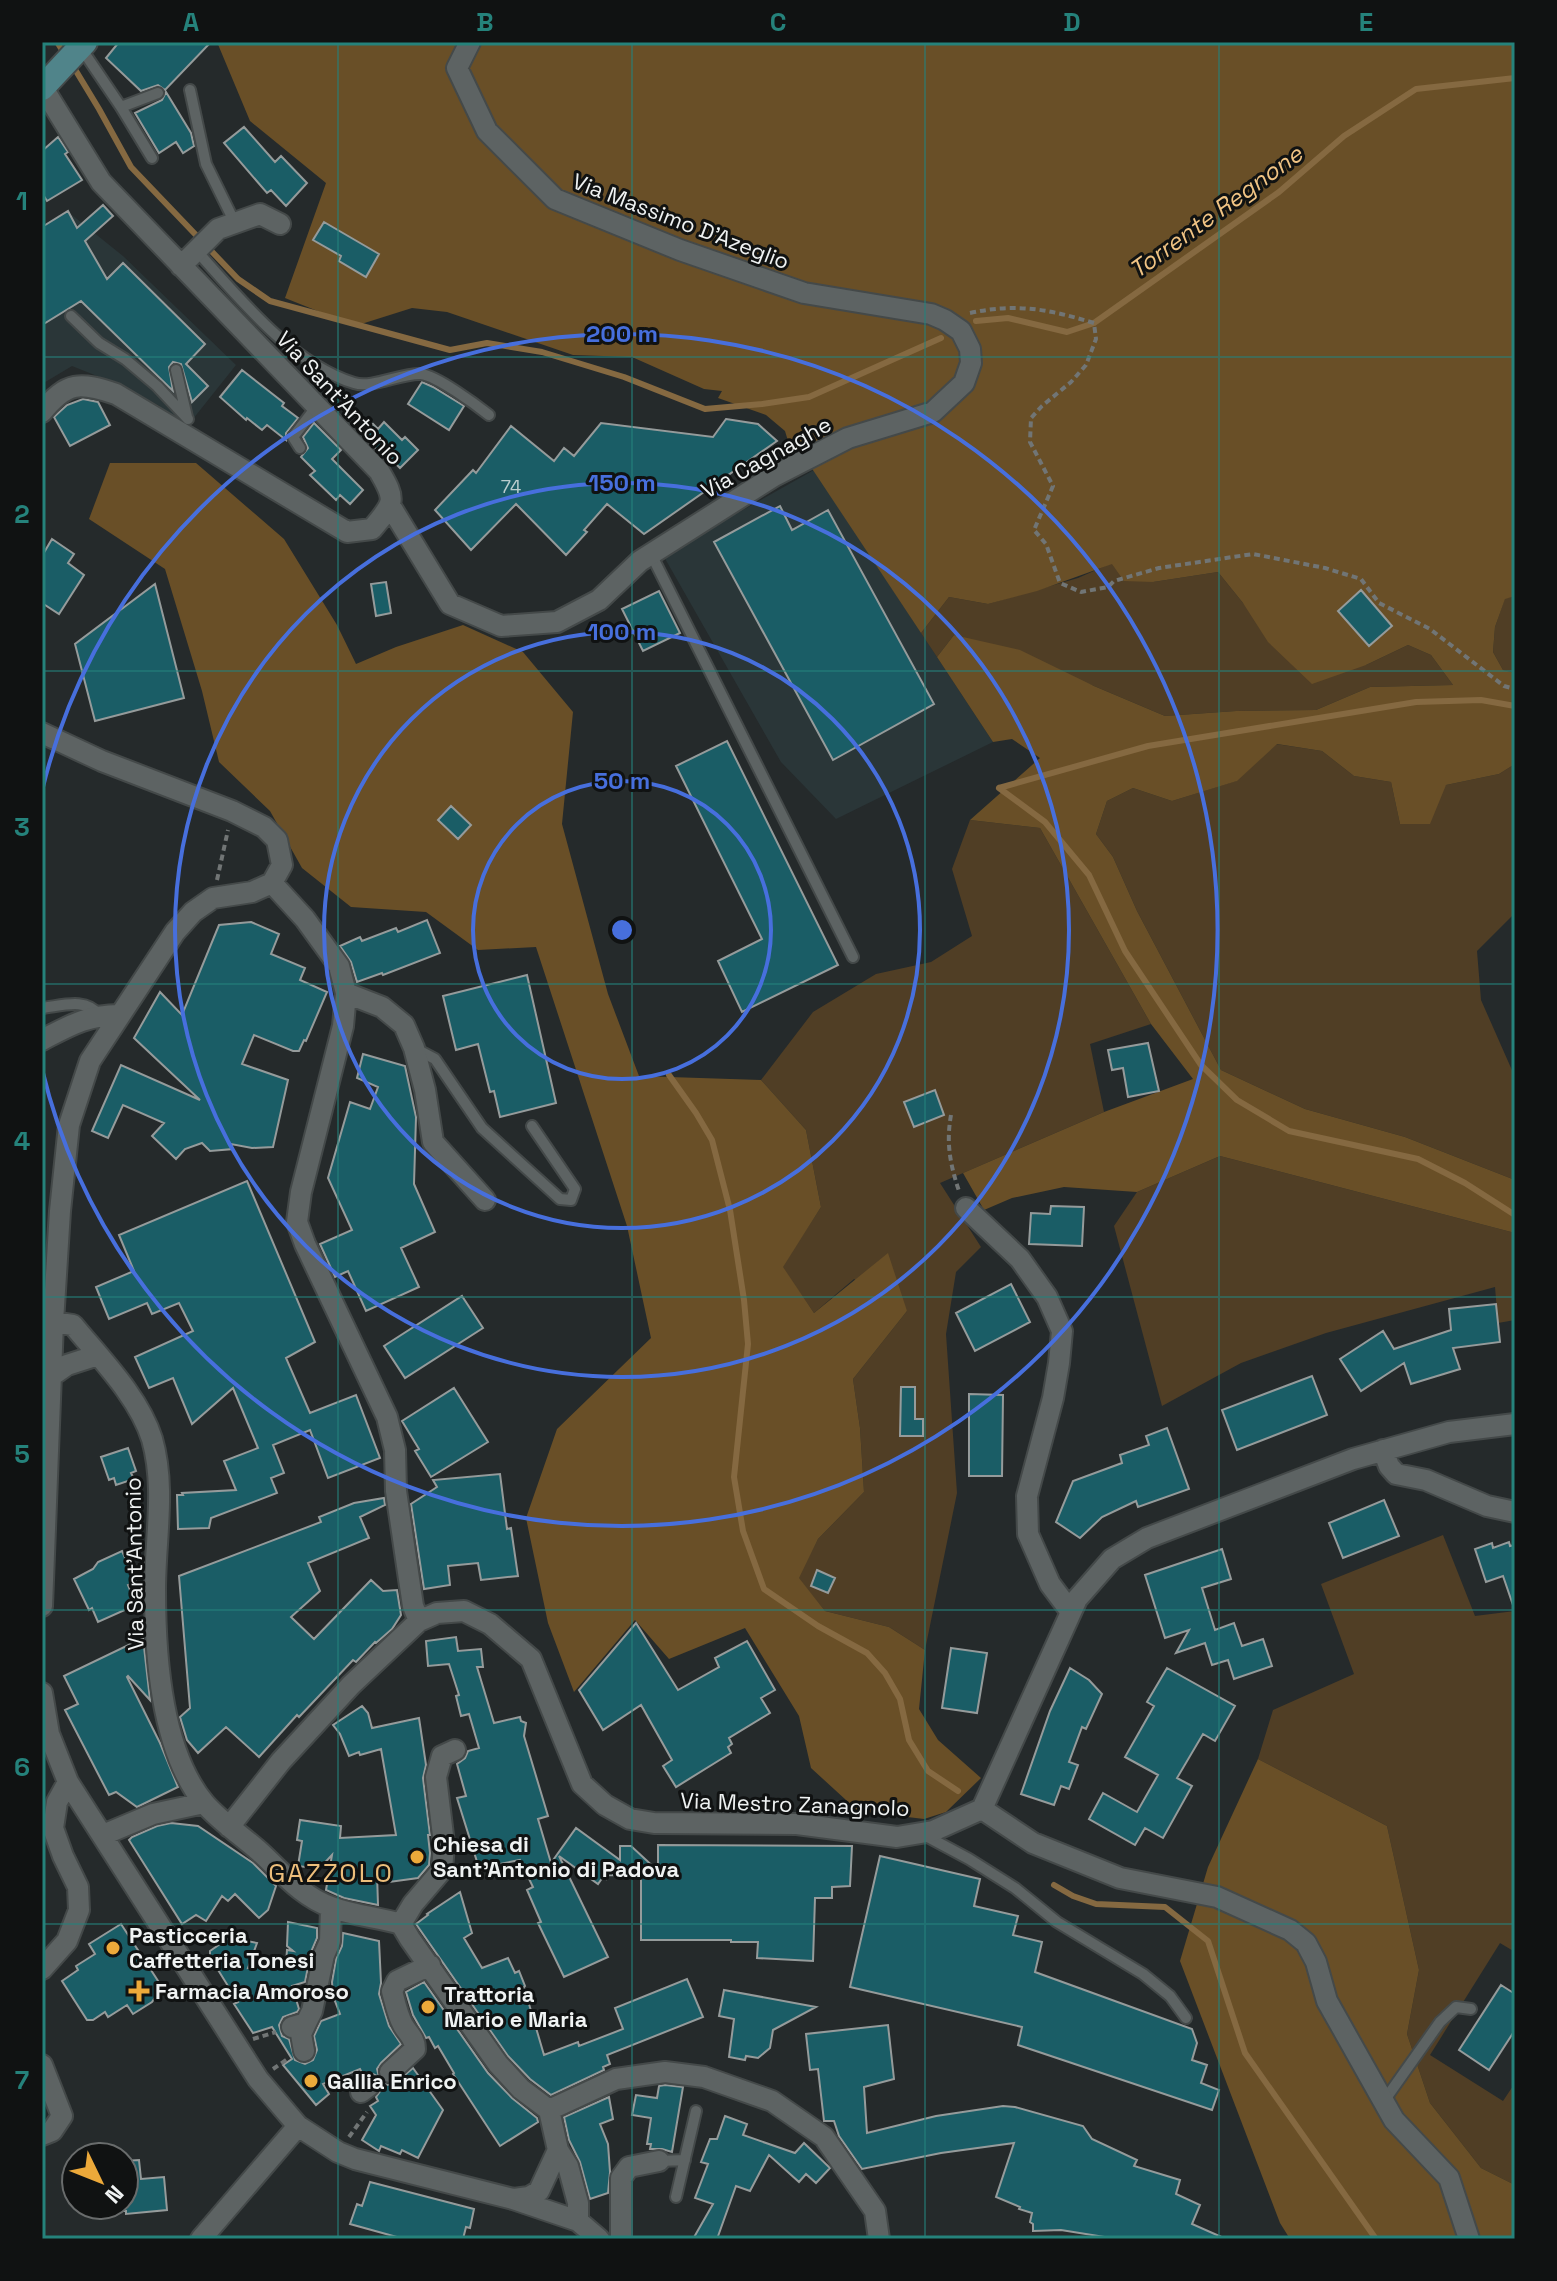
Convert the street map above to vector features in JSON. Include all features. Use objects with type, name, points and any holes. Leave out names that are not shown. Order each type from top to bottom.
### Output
[{"type":"main road","points":[[42,88],[83,44]]},
{"type":"street","name":"Via Massimo D'Azeglio","points":[[470,42],[457,68],[487,131],[555,199],[680,250],[804,293],[931,314],[951,324]]},
{"type":"street","name":"Via Sant'Antonio","points":[[42,88],[101,182],[379,471],[391,490],[391,507]]},
{"type":"street","points":[[181,266],[226,226],[260,214],[280,224]]},
{"type":"street","name":"Via Cagnaghe","points":[[391,507],[450,604],[501,626],[557,622],[599,600],[640,561],[774,476],[848,438],[933,412],[964,383],[971,363],[970,349],[961,331],[951,324]]},
{"type":"street","points":[[42,412],[56,394],[71,386],[91,386],[116,394],[190,429],[272,489],[347,532],[372,529],[391,507]]},
{"type":"street","points":[[42,733],[264,827],[277,840],[282,865],[272,883],[252,892],[213,898],[193,912],[175,932],[109,1015],[69,1125],[53,1322],[42,1606]]},
{"type":"street","points":[[272,883],[305,919],[339,966],[346,993],[343,1026],[301,1192],[297,1222],[387,1417],[395,1450],[396,1491],[413,1606],[419,1621]]},
{"type":"street","points":[[346,993],[382,1007],[404,1025],[414,1048],[425,1090],[433,1142],[485,1200]]},
{"type":"street","points":[[42,1040],[109,1015]]},
{"type":"street","points":[[966,1208],[1020,1259],[1047,1297],[1062,1331],[1053,1398],[1027,1496],[1027,1509],[1028,1534],[1050,1584],[1071,1612]]},
{"type":"street","name":"Via Sant'Antonio","points":[[53,1322],[73,1325],[131,1397],[151,1437],[159,1479],[155,1626],[168,1721],[182,1767],[204,1803],[291,1884],[331,1907],[392,1921]]},
{"type":"street","points":[[50,1377],[67,1365],[98,1355]]},
{"type":"street","points":[[1469,2239],[1449,2178],[1394,2120],[1383,2102],[1327,2001],[1316,1962],[1306,1943],[1290,1930],[1217,1897],[1120,1878],[1033,1843],[982,1809],[1077,1599],[1112,1559],[1147,1538],[1353,1459],[1449,1432],[1515,1424]]},
{"type":"street","points":[[1383,1450],[1396,1474],[1426,1480],[1487,1506],[1515,1512]]},
{"type":"street","name":"Via Mestro Zanagnolo","points":[[229,1827],[281,1761],[351,1685],[419,1621],[437,1613],[464,1611],[490,1624],[531,1659],[582,1784],[605,1805],[630,1819],[654,1823],[797,1824],[897,1837],[933,1831],[982,1809]]},
{"type":"street","points":[[42,1693],[49,1734],[68,1782],[258,2079],[298,2126],[338,2152],[355,2159],[513,2199],[578,2221],[599,2239]]},
{"type":"street","points":[[455,1750],[442,1756],[436,1777],[444,1844],[442,1870],[413,1904],[392,1921],[430,1965],[498,2064],[521,2089],[549,2110],[558,2150],[568,2166],[578,2203],[578,2221]]},
{"type":"street","points":[[42,1969],[67,1941],[79,1910],[78,1887],[53,1828],[57,1802],[68,1782]]},
{"type":"street","points":[[103,1835],[153,1814],[204,1803]]},
{"type":"street","points":[[304,2051],[299,2025],[312,2011],[330,1941],[331,1907]]},
{"type":"street","points":[[390,2072],[415,2049],[415,2041],[398,2014],[392,1991],[397,1981],[430,1965]]},
{"type":"street","points":[[42,2065],[62,2116],[52,2131],[42,2135]]},
{"type":"street","points":[[549,2110],[616,2079],[665,2072],[704,2077],[772,2101],[824,2137],[875,2211],[879,2239]]},
{"type":"street","points":[[201,2239],[298,2126]]},
{"type":"street","points":[[513,2199],[529,2197],[539,2191],[558,2150]]},
{"type":"street","points":[[621,2239],[621,2178],[629,2167],[659,2161]]},
{"type":"lane","points":[[83,44],[152,158]]},
{"type":"lane","points":[[190,90],[206,164],[226,226]]},
{"type":"lane","points":[[121,107],[158,93]]},
{"type":"lane","points":[[196,250],[266,327],[319,367],[357,385],[422,374],[464,395],[489,415]]},
{"type":"lane","points":[[71,316],[99,343],[125,359],[157,386],[190,429]]},
{"type":"lane","points":[[176,370],[190,429]]},
{"type":"lane","points":[[300,448],[293,437],[317,406]]},
{"type":"lane","points":[[651,554],[853,957]]},
{"type":"lane","points":[[42,1008],[83,1003],[109,1015]]},
{"type":"lane","points":[[414,1048],[435,1059],[482,1128],[560,1199],[571,1200],[575,1189],[532,1126]]},
{"type":"lane","points":[[920,1833],[969,1859],[1057,1922],[1143,1974],[1170,1996],[1186,2018]]},
{"type":"lane","points":[[1383,2102],[1440,2022],[1456,2007],[1471,2009]]},
{"type":"lane","points":[[676,2197],[696,2111]]},
{"type":"lane","points":[[659,2161],[685,2160]]},
{"type":"path","points":[[951,324],[963,315],[997,307],[1053,310],[1094,323],[1096,339],[1086,365],[1031,418],[1030,442],[1053,486],[1034,530],[1049,550],[1060,583],[1081,592],[1108,587],[1114,581],[1159,568],[1253,554],[1325,568],[1361,579],[1379,603],[1430,629],[1504,686],[1515,689]]},
{"type":"path","points":[[213,898],[232,811]]},
{"type":"path","points":[[951,1115],[948,1136],[951,1163],[966,1208]]},
{"type":"path","points":[[237,2047],[254,2038],[299,2025]]},
{"type":"path","points":[[338,2152],[367,2112],[357,2096],[365,2089]]},
{"type":"shaded area","points":[[217,42],[1515,42],[1515,596],[1505,599],[1495,627],[1493,652],[1503,670],[1515,673],[1515,764],[1499,774],[1446,785],[1430,824],[1400,824],[1391,782],[1354,776],[1322,751],[1277,744],[1237,781],[1172,801],[1133,788],[1107,801],[1096,834],[1113,857],[1137,911],[1221,1070],[1305,1109],[1405,1137],[1515,1180],[1515,1233],[1220,1156],[1137,1192],[1064,1187],[1012,1198],[984,1210],[963,1173],[1104,1112],[1193,1079],[1151,1024],[1040,828],[970,820],[1040,758],[1012,739],[993,742],[937,657],[954,635],[1020,650],[1165,716],[1316,710],[1370,687],[1453,685],[1431,655],[1408,645],[1366,665],[1312,684],[1268,642],[1218,572],[1153,582],[1124,581],[1112,564],[1037,591],[988,604],[949,597],[921,633],[805,458],[791,451],[785,431],[766,415],[718,398],[722,391],[704,389],[632,357],[573,355],[447,312],[412,308],[355,326],[285,298],[326,183],[250,121]]},
{"type":"shaded area","points":[[67,211],[123,256],[236,365],[185,429],[158,405],[72,366],[42,384],[42,227]]},
{"type":"shaded area","points":[[110,463],[196,463],[284,539],[337,625],[356,664],[463,625],[523,652],[573,712],[562,824],[608,994],[639,1076],[761,1080],[806,1130],[821,1207],[783,1267],[814,1313],[888,1253],[907,1311],[853,1379],[864,1492],[818,1539],[799,1578],[825,1611],[889,1627],[925,1650],[919,1709],[938,1740],[981,1778],[946,1812],[924,1819],[858,1811],[811,1768],[799,1716],[745,1628],[669,1659],[635,1620],[574,1692],[548,1623],[526,1518],[557,1429],[651,1338],[627,1226],[536,947],[478,950],[426,912],[351,907],[302,868],[270,811],[219,762],[202,691],[165,569],[89,519]]},
{"type":"shaded area","points":[[814,470],[993,742],[836,819],[781,762],[663,555]]},
{"type":"shaded area","points":[[1112,563],[1153,582],[1218,572],[1243,603],[1366,665],[1408,645],[1431,655],[1453,685],[1370,687],[1316,710],[1165,716],[1094,686],[954,635],[937,657],[921,633],[949,597],[988,604],[1078,578]]},
{"type":"shaded area","points":[[1515,596],[1515,673],[1503,670],[1493,652],[1495,627],[1505,598]]},
{"type":"shaded area","points":[[1276,744],[1322,751],[1354,776],[1391,782],[1400,824],[1446,785],[1499,774],[1515,764],[1515,911],[1477,951],[1481,1000],[1515,1077],[1515,1180],[1405,1137],[1305,1109],[1221,1070],[1137,911],[1113,857],[1096,834],[1107,801],[1133,788],[1172,801],[1236,781]]},
{"type":"shaded area","points":[[970,820],[1040,828],[1151,1024],[1090,1044],[1104,1112],[940,1183],[981,1247],[956,1272],[946,1334],[957,1493],[925,1650],[889,1627],[825,1611],[798,1578],[818,1539],[864,1492],[853,1379],[907,1311],[854,1279],[814,1313],[782,1267],[821,1207],[806,1130],[761,1080],[813,1012],[876,974],[931,962],[972,936],[952,869]]},
{"type":"shaded area","points":[[1220,1156],[1515,1233],[1515,1320],[1498,1323],[1495,1287],[1326,1333],[1241,1363],[1162,1406],[1114,1226],[1137,1192]]},
{"type":"shaded area","points":[[1443,1535],[1475,1616],[1515,1611],[1515,1952],[1500,1943],[1430,2055],[1503,2101],[1515,2083],[1515,2185],[1481,2168],[1430,2103],[1407,2034],[1419,1970],[1387,1826],[1258,1759],[1273,1710],[1354,1674],[1321,1584]]},
{"type":"shaded area","points":[[1258,1759],[1387,1826],[1419,1970],[1407,2034],[1430,2103],[1481,2168],[1515,2185],[1515,2239],[1290,2239],[1280,2223],[1180,1961],[1208,1867]]},
{"type":"building","points":[[119,42],[211,42],[165,90],[158,85],[141,91],[106,58]]},
{"type":"building","points":[[166,92],[191,133],[194,146],[183,153],[176,142],[159,153],[135,113],[162,100]]},
{"type":"building","points":[[244,127],[275,162],[281,156],[307,183],[286,206],[271,190],[267,193],[224,143]]},
{"type":"building","points":[[58,137],[82,180],[47,201],[42,193],[42,151]]},
{"type":"building","points":[[103,205],[113,216],[85,241],[107,279],[123,263],[205,344],[186,364],[208,386],[192,402],[181,364],[173,362],[169,367],[173,391],[81,301],[42,325],[42,227],[68,211],[77,228]]},
{"type":"building","points":[[324,222],[379,254],[366,277],[339,261],[341,256],[313,240]]},
{"type":"building","points":[[242,370],[298,418],[286,433],[286,440],[267,425],[262,430],[246,420],[220,397]]},
{"type":"building","points":[[422,382],[464,406],[449,430],[408,404]]},
{"type":"building","points":[[83,399],[98,402],[110,425],[70,446],[54,417],[67,405]]},
{"type":"building","points":[[726,419],[758,424],[777,441],[644,534],[607,504],[566,555],[516,504],[471,550],[435,510],[473,470],[476,473],[511,426],[554,461],[564,448],[574,456],[601,423],[713,437]]},
{"type":"building","points":[[384,422],[402,440],[405,437],[418,450],[400,468],[389,457],[386,459],[362,434],[373,424],[378,429]]},
{"type":"building","points":[[314,423],[341,450],[332,459],[363,490],[350,504],[340,495],[336,500],[310,475],[315,471],[301,457],[308,448],[303,437]]},
{"type":"building","points":[[780,506],[792,530],[828,510],[934,704],[833,760],[714,542]]},
{"type":"building","points":[[52,539],[74,554],[68,563],[84,575],[59,614],[42,603],[42,556]]},
{"type":"building","points":[[386,582],[391,613],[376,616],[371,584]]},
{"type":"building","points":[[155,584],[184,698],[95,721],[75,644]]},
{"type":"building","points":[[1361,590],[1392,626],[1369,646],[1338,611]]},
{"type":"building","points":[[659,591],[680,633],[643,651],[622,609]]},
{"type":"building","points":[[727,741],[838,965],[742,1012],[718,961],[762,939],[676,766]]},
{"type":"building","points":[[451,806],[471,825],[458,839],[438,820]]},
{"type":"building","points":[[427,920],[440,953],[357,982],[351,962],[340,946],[360,937],[362,941],[396,928],[398,932]]},
{"type":"building","points":[[251,922],[279,934],[271,954],[305,968],[300,980],[327,992],[299,1051],[254,1035],[242,1064],[288,1080],[273,1147],[252,1148],[231,1144],[233,1149],[210,1151],[202,1143],[185,1149],[176,1159],[152,1136],[164,1123],[123,1105],[108,1138],[92,1131],[121,1065],[200,1100],[134,1038],[160,992],[182,1015],[219,925]]},
{"type":"building","points":[[527,975],[556,1103],[500,1117],[478,1044],[456,1050],[443,996]]},
{"type":"building","points":[[1148,1043],[1159,1091],[1128,1097],[1123,1068],[1112,1070],[1108,1050]]},
{"type":"building","points":[[363,1054],[405,1066],[416,1117],[414,1184],[435,1232],[401,1248],[419,1287],[366,1311],[348,1271],[335,1277],[320,1244],[352,1230],[328,1178],[350,1102],[370,1109],[378,1087],[357,1078]]},
{"type":"building","points":[[935,1090],[944,1115],[914,1127],[904,1102]]},
{"type":"building","points":[[247,1181],[315,1342],[286,1358],[310,1413],[356,1395],[380,1458],[328,1478],[310,1430],[273,1445],[284,1473],[271,1478],[277,1493],[211,1518],[209,1528],[178,1529],[177,1495],[236,1490],[224,1461],[258,1448],[233,1388],[192,1424],[173,1378],[149,1388],[135,1357],[193,1331],[179,1303],[152,1314],[147,1303],[109,1319],[96,1287],[134,1271],[119,1235]]},
{"type":"building","points":[[1051,1206],[1084,1207],[1082,1246],[1029,1244],[1031,1213],[1050,1214]]},
{"type":"building","points":[[1011,1284],[1030,1322],[975,1351],[956,1313]]},
{"type":"building","points":[[462,1296],[483,1328],[405,1378],[384,1346]]},
{"type":"building","points":[[1496,1304],[1500,1342],[1453,1348],[1460,1369],[1411,1384],[1404,1363],[1361,1391],[1340,1359],[1383,1331],[1394,1349],[1451,1330],[1449,1309]]},
{"type":"building","points":[[1312,1376],[1327,1415],[1237,1450],[1222,1410]]},
{"type":"building","points":[[901,1387],[915,1387],[915,1419],[923,1419],[923,1436],[900,1436]]},
{"type":"building","points":[[454,1388],[488,1442],[431,1477],[402,1421]]},
{"type":"building","points":[[969,1394],[1003,1395],[1002,1476],[969,1476]]},
{"type":"building","points":[[1167,1428],[1189,1489],[1138,1507],[1136,1501],[1102,1517],[1080,1538],[1056,1522],[1073,1481],[1122,1463],[1120,1455],[1149,1445],[1146,1436]]},
{"type":"building","points":[[128,1448],[136,1471],[131,1473],[134,1479],[116,1485],[114,1478],[109,1480],[101,1457]]},
{"type":"building","points":[[500,1474],[507,1529],[511,1528],[518,1576],[481,1580],[478,1563],[448,1566],[450,1585],[424,1589],[411,1504],[437,1487],[433,1480]]},
{"type":"building","points":[[384,1498],[385,1505],[360,1517],[369,1538],[308,1563],[320,1591],[291,1617],[314,1639],[371,1580],[383,1591],[397,1590],[401,1615],[392,1629],[356,1662],[353,1660],[259,1757],[226,1727],[198,1753],[187,1740],[180,1717],[190,1708],[179,1576],[321,1522],[319,1517],[354,1503]]},
{"type":"building","points":[[1384,1500],[1399,1536],[1343,1558],[1329,1523]]},
{"type":"building","points":[[1509,1542],[1510,1546],[1515,1545],[1513,1605],[1503,1576],[1486,1582],[1475,1549],[1492,1543],[1493,1548]]},
{"type":"building","points":[[1222,1549],[1231,1579],[1202,1588],[1215,1630],[1234,1623],[1242,1646],[1263,1639],[1272,1666],[1234,1679],[1228,1660],[1212,1665],[1205,1643],[1176,1653],[1189,1630],[1165,1638],[1145,1575]]},
{"type":"building","points":[[122,1551],[136,1582],[128,1585],[132,1595],[127,1609],[98,1622],[74,1579],[93,1569],[98,1562]]},
{"type":"building","points":[[817,1570],[835,1578],[828,1593],[811,1586]]},
{"type":"building","points":[[636,1623],[678,1690],[719,1667],[715,1658],[747,1641],[775,1690],[761,1698],[770,1713],[729,1738],[731,1753],[676,1787],[663,1766],[672,1760],[641,1705],[603,1730],[579,1690]]},
{"type":"building","points":[[456,1637],[458,1651],[481,1649],[483,1667],[477,1667],[494,1723],[520,1717],[526,1723],[524,1736],[548,1816],[538,1819],[551,1863],[576,1828],[620,1860],[620,1846],[631,1846],[658,1871],[658,1845],[852,1846],[850,1886],[832,1887],[832,1898],[815,1898],[813,1961],[757,1958],[758,1942],[641,1940],[641,1876],[608,1875],[598,1884],[559,1856],[608,1957],[564,1977],[538,1923],[541,1922],[527,1890],[533,1887],[520,1860],[479,1868],[457,1798],[466,1796],[457,1764],[468,1751],[479,1748],[469,1714],[461,1716],[456,1696],[459,1695],[449,1664],[428,1666],[426,1641]]},
{"type":"building","points":[[143,1638],[150,1700],[127,1677],[178,1787],[137,1807],[116,1792],[109,1795],[65,1710],[78,1704],[64,1676]]},
{"type":"building","points":[[951,1648],[987,1653],[977,1713],[942,1708]]},
{"type":"building","points":[[1070,1668],[1089,1680],[1102,1694],[1086,1729],[1082,1727],[1069,1762],[1078,1765],[1069,1789],[1061,1786],[1054,1805],[1021,1794],[1050,1711]]},
{"type":"building","points":[[1167,1668],[1235,1706],[1215,1741],[1203,1734],[1177,1778],[1192,1786],[1163,1838],[1145,1828],[1135,1845],[1089,1819],[1103,1793],[1137,1812],[1158,1775],[1125,1757],[1154,1706],[1147,1702]]},
{"type":"building","points":[[362,1706],[368,1713],[372,1728],[419,1718],[426,1765],[423,1778],[430,1835],[429,1865],[418,1878],[382,1883],[377,1874],[378,1905],[344,1898],[326,1890],[332,1855],[319,1869],[298,1866],[302,1841],[297,1840],[300,1820],[341,1826],[340,1838],[396,1835],[381,1749],[349,1756],[333,1725]]},
{"type":"building","points":[[171,1823],[198,1826],[253,1863],[276,1886],[268,1910],[259,1918],[235,1894],[228,1901],[222,1896],[206,1921],[196,1915],[182,1924],[129,1840],[157,1826]]},
{"type":"building","points":[[880,1856],[980,1879],[974,1906],[1018,1916],[1013,1935],[1042,1942],[1035,1972],[1192,2029],[1197,2043],[1192,2060],[1207,2065],[1201,2083],[1219,2090],[1212,2110],[1018,2045],[1022,2027],[850,1987]]},
{"type":"building","points":[[460,1892],[472,1933],[464,1938],[482,1968],[508,1958],[515,1973],[519,1971],[544,2055],[623,2029],[615,2008],[687,1979],[703,2017],[607,2055],[610,2064],[603,2067],[604,2070],[551,2095],[508,2056],[416,1924]]},
{"type":"building","points":[[288,1922],[317,1928],[305,1982],[292,1986],[299,2009],[283,2017],[279,2025],[282,2036],[289,2039],[295,2060],[305,2064],[313,2060],[317,2050],[314,2036],[321,2021],[340,2014],[333,1996],[332,1982],[343,1933],[379,1941],[379,1994],[389,2026],[401,2044],[377,2069],[379,2077],[363,2075],[360,2069],[323,2084],[329,2094],[316,2105],[283,2065],[292,2059],[272,2027],[253,2033],[210,1957],[210,1951],[232,1938],[257,1943],[248,1968],[286,1963],[287,1950],[293,1951],[287,1946]]},
{"type":"building","points":[[121,1924],[162,1987],[152,2002],[133,2014],[127,2005],[108,2017],[105,2012],[93,2020],[87,2020],[62,1981],[78,1970],[76,1966],[95,1954],[89,1944]]},
{"type":"building","points":[[424,1982],[488,2073],[537,2118],[538,2122],[500,2146],[438,2046],[435,2048],[429,2037],[426,2038],[413,2015],[406,1992]]},
{"type":"building","points":[[1501,1985],[1515,1994],[1515,2030],[1489,2070],[1459,2050]]},
{"type":"building","points":[[724,1990],[816,2007],[773,2030],[770,2048],[758,2058],[746,2056],[745,2060],[729,2057],[734,2019],[719,2016]]},
{"type":"building","points":[[888,2025],[894,2079],[864,2087],[867,2133],[936,2116],[1003,2106],[1083,2126],[1092,2139],[1137,2160],[1134,2166],[1180,2180],[1176,2194],[1200,2205],[1192,2224],[1226,2239],[1117,2239],[1061,2230],[1033,2231],[1030,2222],[1032,2213],[996,2197],[1014,2143],[941,2153],[862,2169],[839,2136],[834,2121],[824,2121],[818,2069],[810,2070],[806,2034]]},
{"type":"building","points":[[413,2068],[443,2110],[418,2158],[402,2150],[400,2154],[381,2146],[379,2151],[362,2140],[376,2115],[370,2106],[378,2101],[376,2097],[381,2090],[381,2081],[387,2085],[394,2084]]},
{"type":"building","points":[[659,2086],[683,2087],[672,2152],[650,2149],[651,2144],[647,2144],[651,2118],[632,2115],[636,2095],[657,2098]]},
{"type":"building","points":[[609,2097],[613,2119],[600,2124],[608,2144],[608,2193],[590,2199],[564,2117]]},
{"type":"building","points":[[725,2116],[747,2124],[743,2135],[795,2153],[804,2143],[830,2168],[816,2183],[806,2174],[799,2182],[769,2155],[750,2191],[736,2186],[717,2239],[693,2239],[713,2204],[695,2198],[708,2164],[701,2162],[710,2139],[717,2139]]},
{"type":"building","points":[[140,2170],[141,2179],[164,2177],[167,2210],[140,2213]]},
{"type":"building","points":[[370,2182],[474,2209],[470,2228],[466,2227],[463,2239],[404,2239],[350,2224],[357,2204],[362,2206]]},
{"type":"waterway","name":"Torrente Regnone","points":[[57,42],[64,53]]},
{"type":"waterway","name":"Torrente Regnone","points":[[73,66],[131,167],[238,279],[270,301],[450,350],[487,343],[542,352],[624,377],[705,409],[809,397],[941,338]]},
{"type":"waterway","name":"Torrente Regnone","points":[[976,321],[1008,318],[1067,332],[1094,323],[1279,192],[1344,136],[1416,89],[1515,78]]},
{"type":"waterway","points":[[999,788],[1148,746],[1416,702],[1481,700],[1515,706]]},
{"type":"waterway","points":[[999,788],[1045,822],[1089,875],[1125,951],[1201,1065],[1237,1100],[1289,1131],[1418,1159],[1465,1183],[1515,1215]]},
{"type":"waterway","points":[[669,1075],[712,1140],[730,1210],[748,1344],[734,1477],[743,1531],[764,1589],[818,1626],[867,1653],[885,1673],[900,1699],[909,1740],[928,1771],[958,1791]]},
{"type":"waterway","points":[[1054,1885],[1096,1904],[1165,1907],[1208,1941],[1245,2053],[1376,2239]]},
{"type":"place","name":"Chiesa di Sant'Antonio di Padova","points":[[417,1857]]},
{"type":"place","name":"Pasticceria Caffetteria Tonesi","points":[[113,1948]]},
{"type":"place","name":"Farmacia Amoroso","points":[[139,1991]]},
{"type":"place","name":"Trattoria Mario e Maria","points":[[428,2007]]},
{"type":"place","name":"Gallia Enrico","points":[[311,2081]]},
{"type":"district","name":"GAZZOLO","points":[[331,1873]]}]
